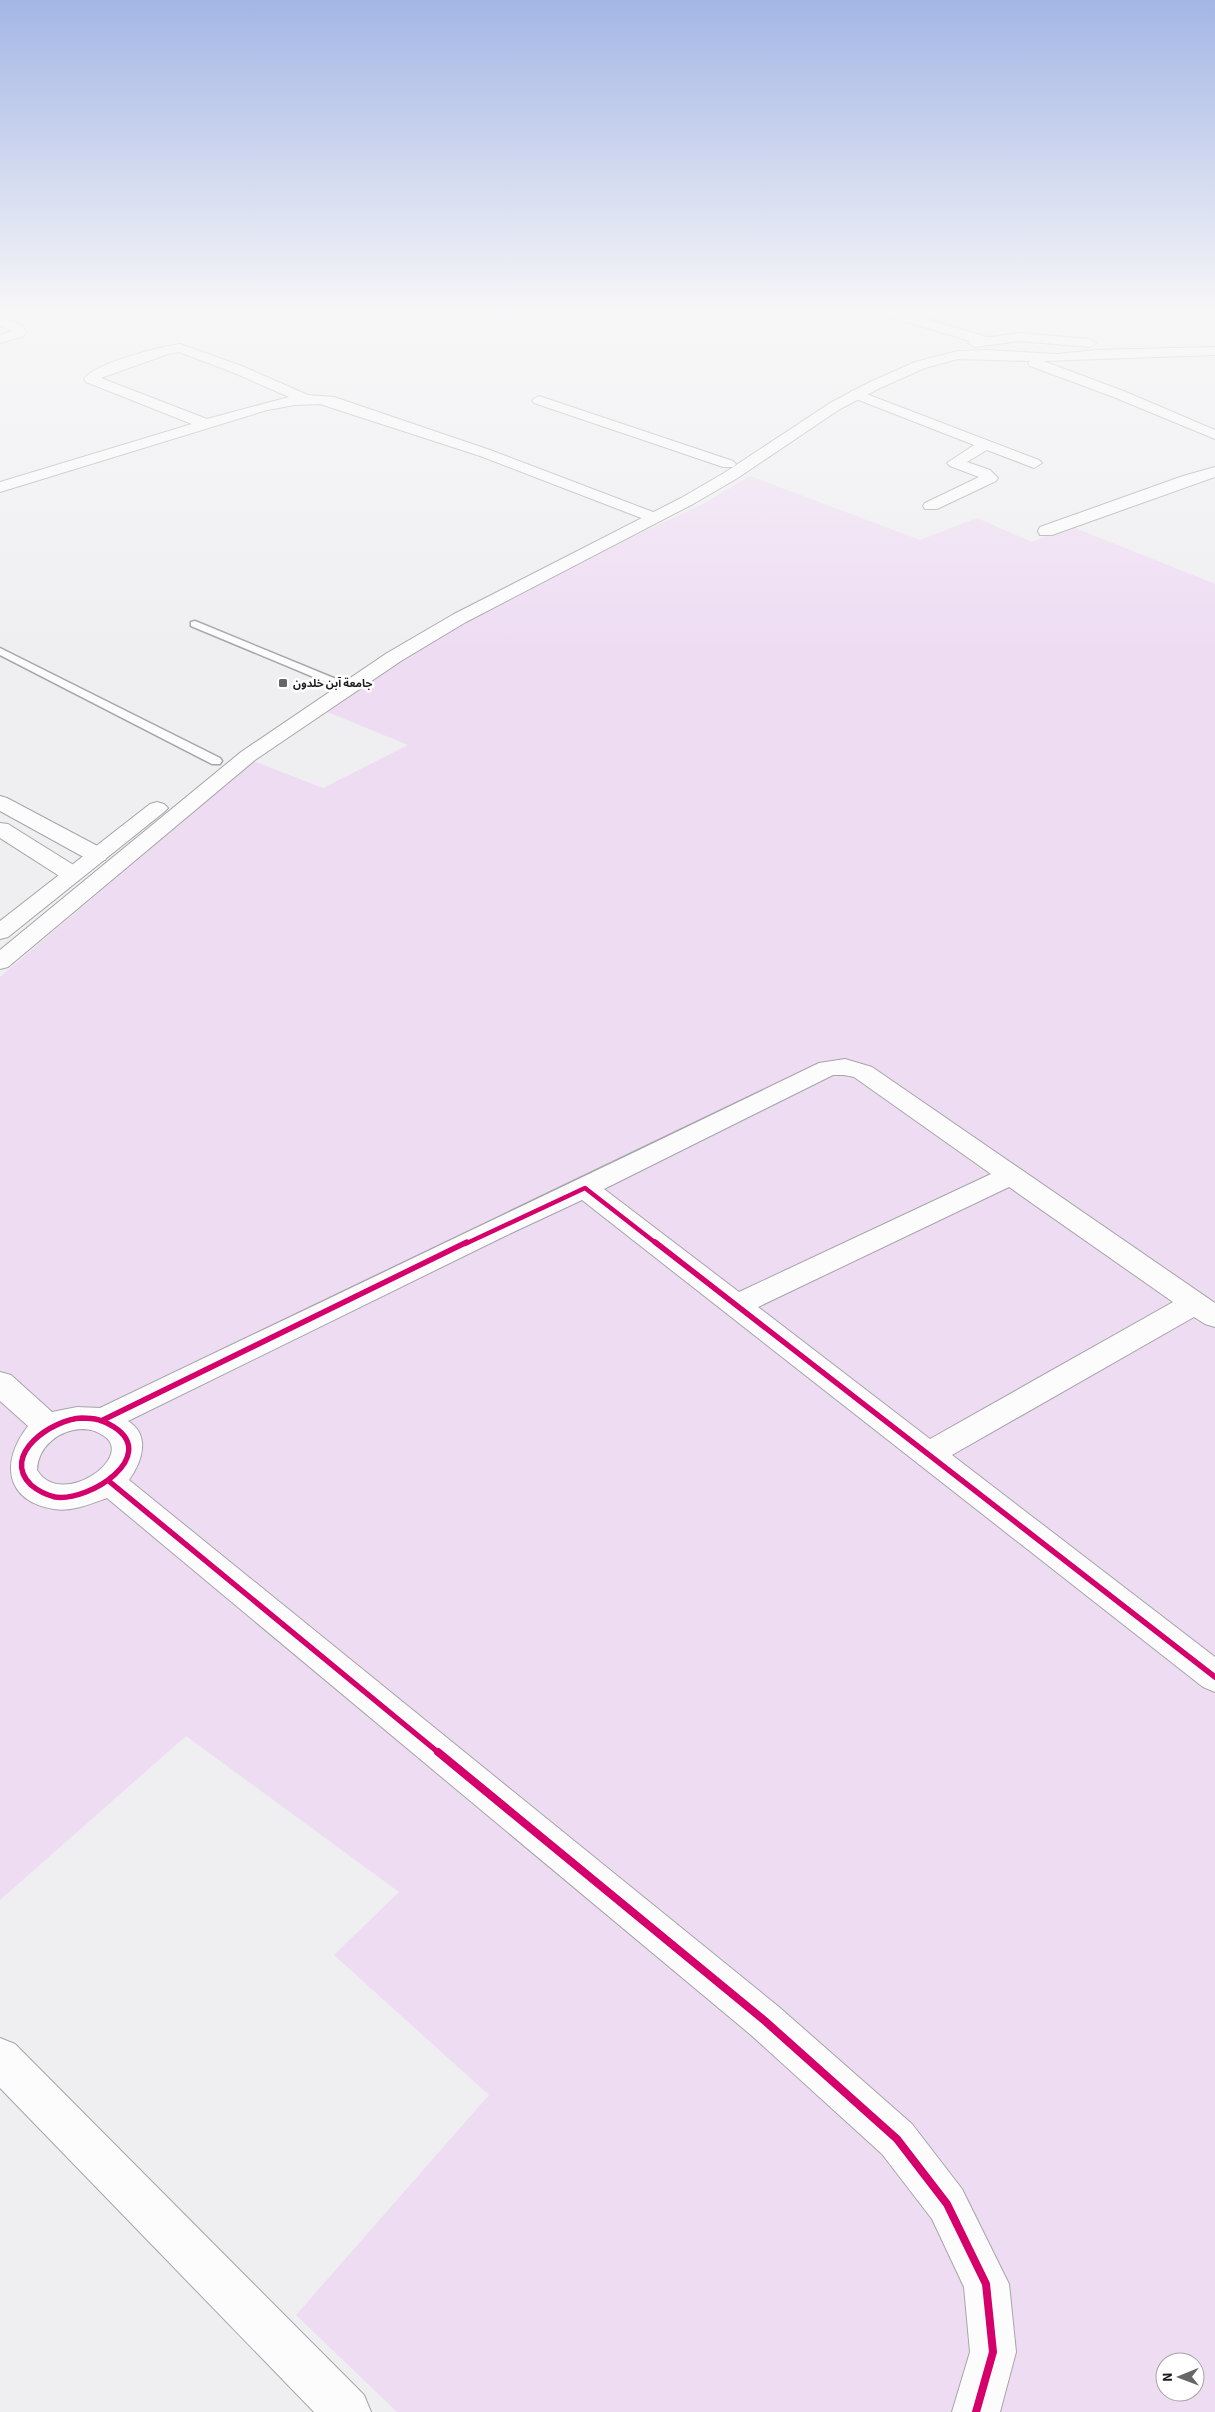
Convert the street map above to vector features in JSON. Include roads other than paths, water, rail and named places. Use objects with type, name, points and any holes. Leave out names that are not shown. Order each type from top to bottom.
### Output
[{"type":"street","points":[[1,486],[205,424]]},
{"type":"street","points":[[401,424],[648,515]]},
{"type":"street","points":[[609,424],[728,464]]},
{"type":"street","points":[[0,962],[207,789],[291,726],[394,657],[460,618],[648,515],[789,424]]},
{"type":"street","points":[[194,779],[216,761],[332,681],[451,606],[730,476],[811,424]]},
{"type":"street","points":[[933,424],[1034,463]]},
{"type":"street","points":[[1188,424],[1215,435]]},
{"type":"street","points":[[931,506],[990,478],[984,473],[955,463],[986,444]]},
{"type":"street","points":[[1046,531],[1189,479],[1215,472]]},
{"type":"street","points":[[0,932],[172,796]]},
{"type":"street","points":[[0,802],[97,855]]},
{"type":"street","points":[[0,830],[72,874]]},
{"type":"street","points":[[103,1420],[495,1229],[585,1188],[828,1068],[837,1068],[863,1072],[1205,1310],[927,1454]]},
{"type":"street","points":[[737,1305],[1011,1175]]},
{"type":"street","points":[[585,1188],[1214,1675]]},
{"type":"street","points":[[0,1383],[48,1427]]},
{"type":"street","points":[[75,1418],[103,1420],[121,1430],[126,1437],[128,1446],[124,1464],[110,1482],[87,1493],[74,1496],[49,1495],[30,1486],[24,1478],[21,1461],[30,1442],[48,1427],[75,1418]]},
{"type":"street","points":[[110,1482],[765,2021],[897,2139],[947,2204],[986,2284],[993,2352],[976,2412]]},
{"type":"street","points":[[0,2058],[347,2412]]},
{"type":"lane","points":[[195,624],[332,681]]},
{"type":"lane","points":[[0,651],[216,761]]},
{"type":"place","name":"جامعة آبن خلدون","points":[[283,683]]}]
